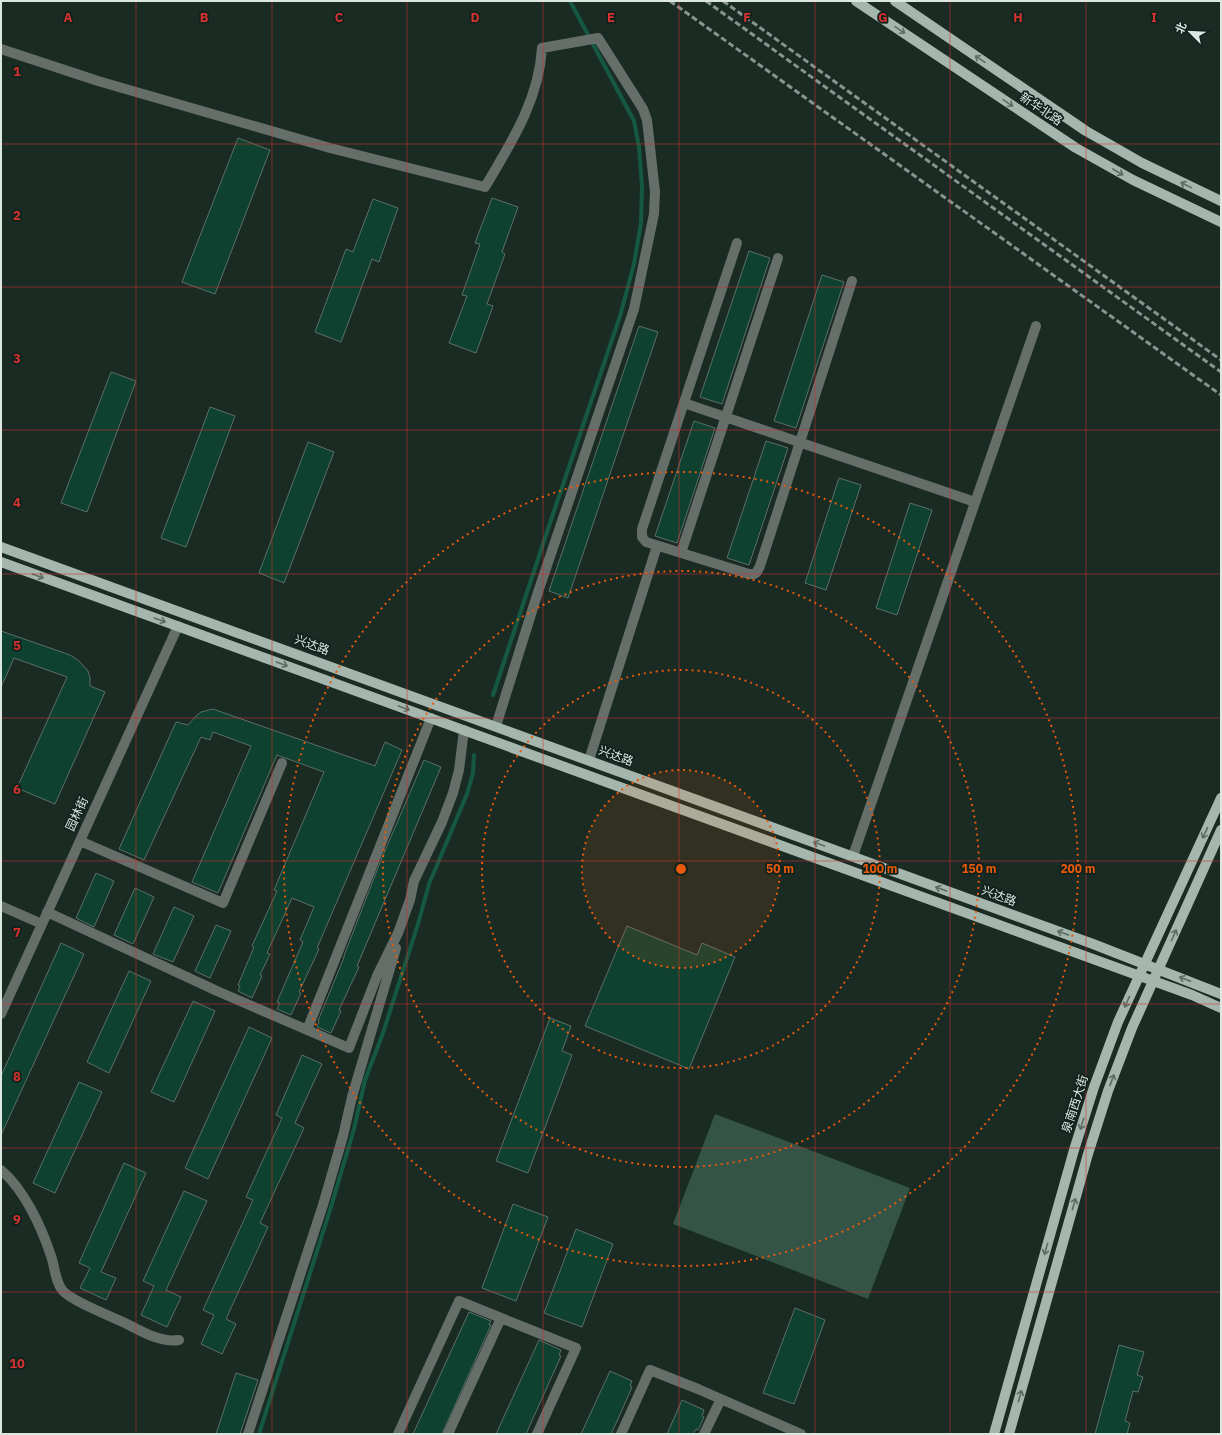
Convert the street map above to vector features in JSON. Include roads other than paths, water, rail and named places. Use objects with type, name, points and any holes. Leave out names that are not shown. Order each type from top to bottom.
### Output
[{"type":"main road","name":"新华北路","points":[[856,1],[1076,148],[1133,180],[1221,222]]},
{"type":"main road","name":"新华北路","points":[[895,1],[1086,131],[1142,163],[1221,202]]},
{"type":"main road","name":"兴达路","points":[[1,547],[853,856],[1159,969],[1221,994]]},
{"type":"main road","points":[[1,562],[1153,981],[1221,1008]]},
{"type":"main road","name":"泉南西大街","points":[[994,1434],[1085,1114],[1108,1046],[1221,798]]},
{"type":"main road","points":[[1009,1434],[1099,1118],[1124,1045],[1221,830]]},
{"type":"street","points":[[1,49],[98,81],[322,146],[485,187],[524,117],[536,86],[542,48],[598,38],[643,109],[647,120],[655,192],[654,214],[634,309],[538,592],[496,726]]},
{"type":"street","points":[[736,243],[642,529],[642,537],[646,542],[657,546],[749,574],[754,574],[757,572],[852,282]]},
{"type":"street","points":[[681,553],[778,258]]},
{"type":"street","points":[[853,856],[1036,326]]},
{"type":"street","points":[[684,403],[975,502]]},
{"type":"street","points":[[589,760],[657,546]]},
{"type":"street","name":"园林街","points":[[1,1014],[178,626]]},
{"type":"street","points":[[307,1030],[431,718]]},
{"type":"street","points":[[47,912],[217,991],[349,1048],[377,976],[401,927],[410,900],[414,881],[442,822],[453,793],[459,770],[464,730]]},
{"type":"street","points":[[80,841],[223,903],[282,762]]},
{"type":"street","points":[[1,906],[42,924]]},
{"type":"street","points":[[248,1434],[326,1198],[352,1096],[393,962],[401,927]]},
{"type":"street","points":[[1,1170],[10,1177],[17,1186],[41,1229],[52,1257],[59,1285],[63,1291],[75,1299],[146,1334],[171,1341],[179,1340]]},
{"type":"street","points":[[398,1434],[459,1301],[576,1348],[537,1434]]},
{"type":"street","points":[[448,1434],[501,1318]]},
{"type":"street","points":[[621,1434],[650,1370],[721,1399],[786,1431],[801,1434]]},
{"type":"street","points":[[704,1434],[721,1399]]},
{"type":"waterway","points":[[493,695],[620,316],[634,264],[641,223],[642,187],[639,147],[634,121],[570,1]]},
{"type":"waterway","points":[[259,1434],[331,1207],[354,1129],[365,1080],[383,1033],[418,924],[429,884],[467,794],[473,773],[474,755]]},
{"type":"railway","points":[[670,1],[1221,395]]},
{"type":"railway","points":[[706,1],[1221,372]]},
{"type":"railway","points":[[723,1],[1221,360]]}]
